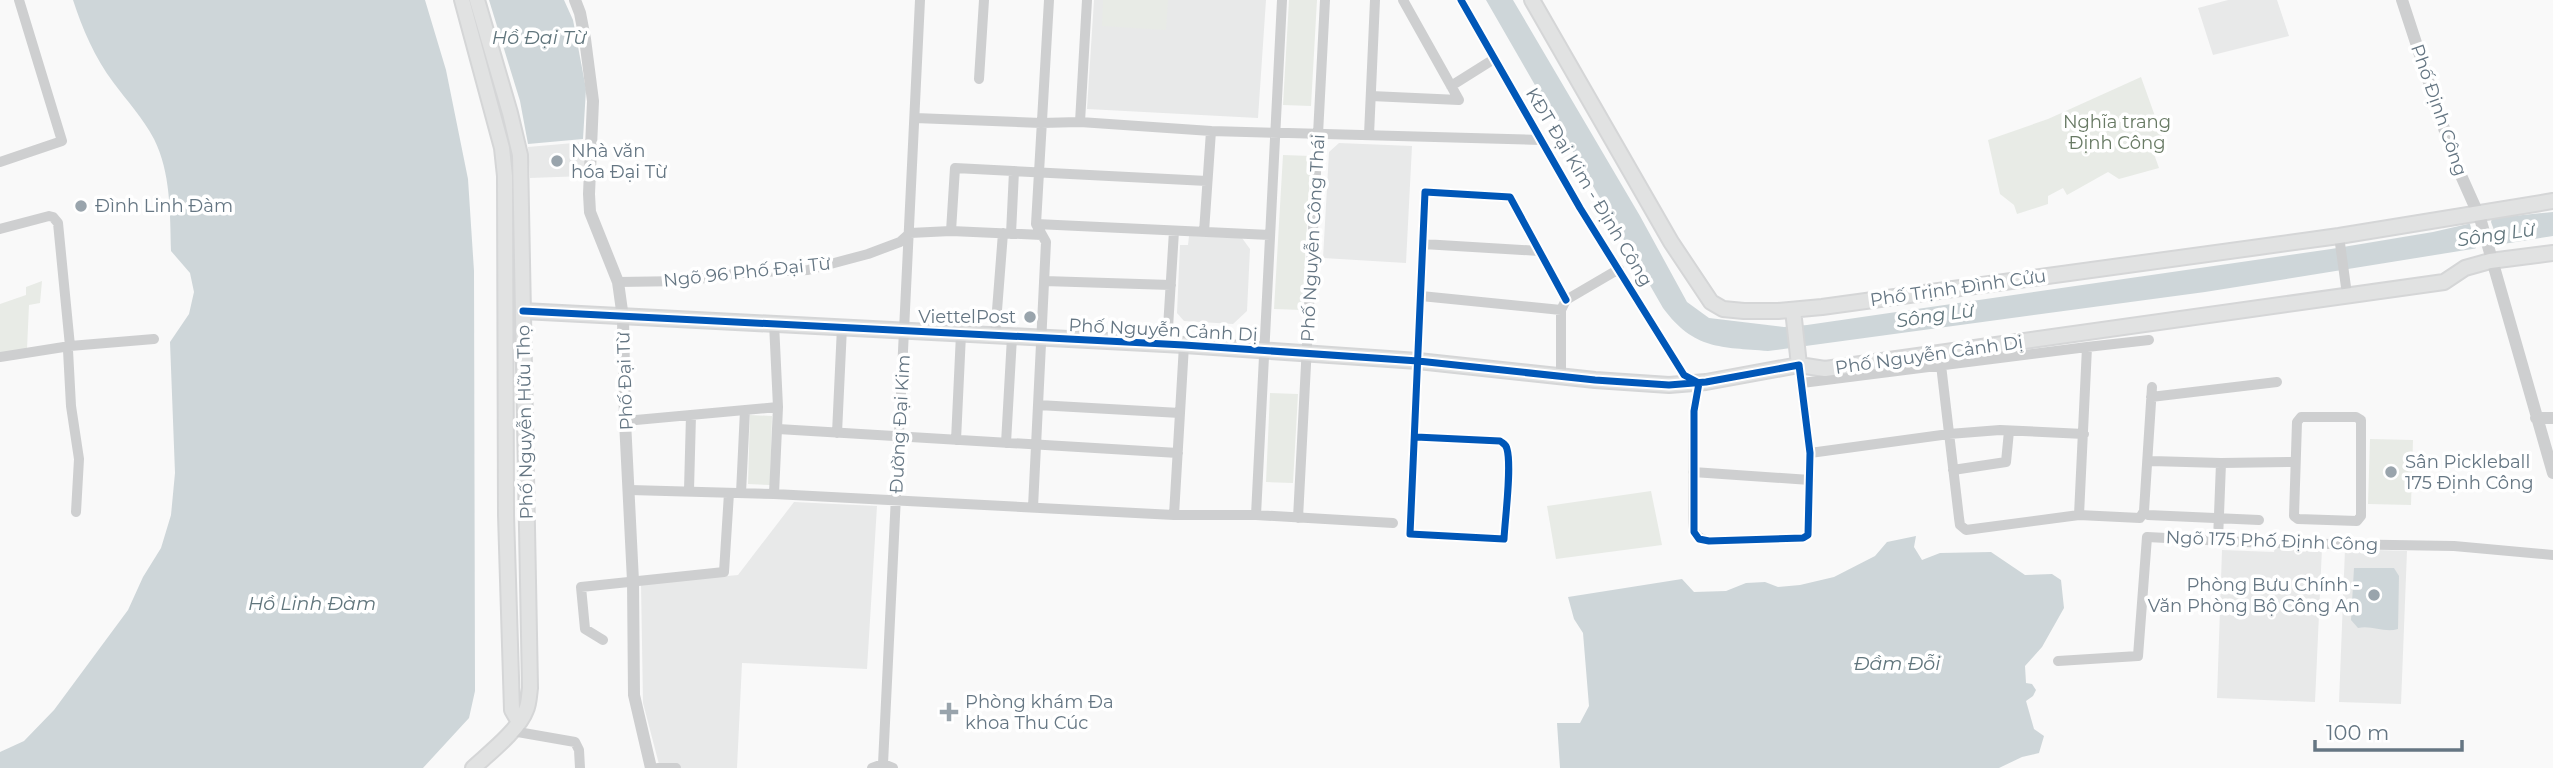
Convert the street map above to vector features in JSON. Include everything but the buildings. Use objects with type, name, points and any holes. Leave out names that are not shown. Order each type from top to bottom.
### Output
[{"type":"main road","name":"Phố Nguyễn Hữu Thọ","points":[[462,0],[502,148],[505,189],[508,606],[512,710],[516,726]]},
{"type":"main road","name":"Phố Nguyễn Hữu Thọ","points":[[473,768],[516,726],[527,710],[530,688],[520,155],[477,0]]},
{"type":"main road","name":"Phố Trịnh Đình Cửu","points":[[1532,0],[1671,242],[1710,302],[1723,309],[1793,316],[2339,240],[2553,201]]},
{"type":"main road","name":"Phố Nguyễn Cảnh Dị","points":[[523,311],[1184,345],[1418,361],[1669,385],[1699,383],[1798,360],[1825,369],[2346,287],[2444,282],[2490,256],[2553,253]]},
{"type":"main road","points":[[1793,316],[1798,360]]},
{"type":"street","points":[[0,162],[62,141],[19,0]]},
{"type":"street","name":"Phố Đại Từ","points":[[575,0],[585,39],[593,102],[590,212],[618,282],[623,318],[633,581],[634,695],[651,768]]},
{"type":"street","name":"Đường Đại Kim","points":[[888,766],[896,500],[920,0]]},
{"type":"street","points":[[979,79],[984,0]]},
{"type":"street","points":[[1034,506],[1046,242],[1036,224],[1049,0]]},
{"type":"street","points":[[1080,122],[1087,0]]},
{"type":"street","points":[[1256,515],[1282,0]]},
{"type":"street","name":"Phố Nguyễn Công Thái","points":[[1298,518],[1325,0]]},
{"type":"street","points":[[1369,135],[1375,0]]},
{"type":"street","points":[[1371,96],[1459,100],[1403,0]]},
{"type":"street","name":"KĐT Đại Kim - Định Công","points":[[1461,0],[1542,140],[1684,374],[1699,383]]},
{"type":"street","name":"Phố Định Công","points":[[2402,0],[2455,162],[2478,215],[2490,256]]},
{"type":"street","points":[[1451,86],[1494,59]]},
{"type":"street","name":"KĐT Đại Kim - Định Công","points":[[915,118],[1080,122],[1211,131],[1542,140]]},
{"type":"street","points":[[1204,232],[1211,131]]},
{"type":"street","points":[[951,231],[955,168],[1208,181]]},
{"type":"street","points":[[995,336],[1014,171]]},
{"type":"street","points":[[1416,437],[1500,440],[1504,443],[1508,472],[1504,539],[1410,534],[1425,192],[1510,197],[1539,251],[1563,305],[1561,376]]},
{"type":"street","points":[[0,229],[49,216],[58,223],[70,346],[71,406],[79,459],[76,512]]},
{"type":"street","points":[[1036,224],[1270,235]]},
{"type":"street","points":[[1167,344],[1174,230]]},
{"type":"street","points":[[910,233],[951,231],[1042,235]]},
{"type":"street","name":"Ngõ 96 Phố Đại Từ","points":[[618,282],[684,281],[739,273],[808,270],[868,254],[900,242],[910,233]]},
{"type":"street","points":[[2339,240],[2346,287]]},
{"type":"street","points":[[1423,244],[1539,251]]},
{"type":"street","points":[[2490,256],[2553,473]]},
{"type":"street","name":"KĐT Đại Kim - Định Công","points":[[1563,305],[1619,269]]},
{"type":"street","points":[[1044,281],[1171,285]]},
{"type":"street","points":[[1421,296],[1563,305]]},
{"type":"street","points":[[505,311],[523,311]]},
{"type":"street","points":[[774,323],[778,407],[775,494]]},
{"type":"street","points":[[838,433],[842,327]]},
{"type":"street","points":[[956,440],[961,334]]},
{"type":"street","points":[[1006,443],[1012,337]]},
{"type":"street","points":[[0,357],[70,346],[154,339]]},
{"type":"street","points":[[1802,383],[2149,340]]},
{"type":"street","points":[[1174,514],[1184,345]]},
{"type":"street","points":[[2079,515],[2087,347]]},
{"type":"street","points":[[1699,383],[1694,411],[1694,532],[1699,539],[1709,541],[1803,538],[1808,535],[1810,453],[1798,360]]},
{"type":"street","points":[[1941,365],[1960,525],[1966,530],[2079,515],[2140,518],[2144,511],[2151,392],[2277,382]]},
{"type":"street","points":[[1038,405],[1180,414]]},
{"type":"street","points":[[625,421],[778,407]]},
{"type":"street","points":[[741,493],[745,410]]},
{"type":"street","points":[[689,491],[691,415]]},
{"type":"street","points":[[2301,417],[2359,418],[2362,423],[2360,519],[2354,522],[2296,518],[2293,513],[2295,462],[2297,422],[2301,417]]},
{"type":"street","points":[[2536,418],[2553,418]]},
{"type":"street","points":[[778,429],[1178,453]]},
{"type":"street","points":[[1810,453],[1949,434],[2009,431],[2084,434]]},
{"type":"street","points":[[1953,470],[2006,462],[2009,431]]},
{"type":"street","points":[[2151,461],[2295,462]]},
{"type":"street","points":[[2218,540],[2221,463]]},
{"type":"street","points":[[1693,472],[1810,480]]},
{"type":"street","points":[[630,490],[775,494],[1394,523]]},
{"type":"street","points":[[603,640],[585,629],[581,587],[724,572],[729,493]]},
{"type":"street","points":[[2148,515],[2259,520]]},
{"type":"street","name":"Ngõ 175 Phố Định Công","points":[[2059,661],[2138,656],[2147,537],[2454,546],[2553,555]]},
{"type":"street","points":[[516,726],[575,742],[581,760],[580,768]]},
{"type":"street","points":[[872,768],[888,766]]},
{"type":"street","points":[[658,768],[676,768]]},
{"type":"shaded area","points":[[1094,0],[1266,0],[1258,118],[1087,109]]},
{"type":"shaded area","points":[[2228,0],[2277,0],[2289,36],[2213,55],[2198,8]]},
{"type":"shaded area","name":"Nhà văn hóa Đại Từ","points":[[585,142],[585,176],[530,178],[528,147]]},
{"type":"shaded area","points":[[1339,143],[1412,146],[1406,263],[1323,258],[1329,152]]},
{"type":"shaded area","points":[[1189,236],[1242,238],[1250,249],[1247,311],[1233,324],[1184,321],[1177,313],[1180,245],[1188,245]]},
{"type":"shaded area","points":[[794,502],[877,506],[867,669],[742,663],[737,768],[660,768],[643,703],[641,584],[738,575]]},
{"type":"shaded area","points":[[2275,547],[2322,548],[2315,702],[2217,698],[2222,550],[2274,552]]},
{"type":"shaded area","name":"Phòng Bưu Chính - Văn Phòng Bộ Công An","points":[[2345,549],[2407,551],[2401,704],[2339,702]]},
{"type":"green space","points":[[1103,0],[1168,0],[1166,30],[1102,26]]},
{"type":"green space","points":[[1289,0],[1317,0],[1311,106],[1283,105]]},
{"type":"green space","name":"Nghĩa trang Định Công","points":[[2141,77],[2166,147],[2154,154],[2159,168],[2119,179],[2108,172],[2067,195],[2063,188],[2048,196],[2048,204],[2017,214],[2014,205],[2000,194],[1988,140],[2048,119]]},
{"type":"green space","points":[[1283,155],[1311,156],[1302,310],[1274,309]]},
{"type":"green space","points":[[42,281],[40,303],[29,305],[27,349],[0,354],[0,304],[26,295],[26,287]]},
{"type":"green space","points":[[1270,393],[1298,394],[1293,483],[1266,482]]},
{"type":"green space","points":[[750,415],[772,416],[770,485],[748,484]]},
{"type":"green space","name":"Sân Pickleball 175 Định Công","points":[[2370,439],[2413,440],[2411,505],[2368,504]]},
{"type":"green space","points":[[1651,491],[1662,545],[1556,559],[1547,506]]},
{"type":"water","name":"Hồ Linh Đàm","points":[[73,0],[425,0],[446,70],[468,179],[474,271],[475,691],[469,718],[423,768],[0,768],[0,752],[24,741],[54,710],[128,610],[143,577],[161,548],[171,515],[175,473],[170,342],[189,314],[194,292],[190,273],[171,251],[168,194],[160,152],[145,124],[100,63]]},
{"type":"water","name":"Hồ Đại Từ","points":[[489,0],[564,0],[573,20],[586,89],[583,139],[528,144],[520,101]]},
{"type":"water","name":"Sông Lừ","points":[[1486,0],[1513,0],[1640,216],[1687,302],[1709,318],[1784,327],[1807,325],[2331,249],[2433,232],[2494,218],[2553,212],[2553,236],[2205,292],[1768,351],[1722,347],[1697,339],[1686,332],[1663,308]]},
{"type":"water","name":"Đầm Đỗi","points":[[1916,536],[1914,547],[1922,560],[1940,553],[1991,552],[2025,575],[2052,574],[2061,580],[2064,608],[2042,647],[2025,666],[2026,683],[2032,684],[2036,690],[2026,701],[2034,729],[2044,736],[2039,753],[2022,757],[1999,768],[1560,768],[1557,723],[1580,723],[1589,706],[1583,633],[1574,619],[1568,597],[1682,579],[1694,592],[1726,591],[1746,583],[1765,582],[1778,587],[1800,585],[1834,577],[1875,556],[1887,542]]},
{"type":"water","points":[[2354,568],[2394,568],[2399,576],[2398,629],[2358,628],[2351,620]]},
{"type":"pier","points":[[2493,215],[2491,222],[2501,249],[2473,252],[2476,248],[2470,224],[2465,220]]},
{"type":"cycle path","points":[[1461,0],[1580,208],[1684,375],[1699,383]]},
{"type":"cycle path","points":[[1416,437],[1500,441],[1505,445],[1509,468],[1504,539],[1410,534],[1425,192],[1510,197],[1566,300]]},
{"type":"cycle path","points":[[523,311],[1184,345],[1418,361],[1669,385],[1706,382],[1799,365],[1810,453],[1808,535],[1803,538],[1699,539],[1694,532],[1694,411],[1699,383]]},
{"type":"place","name":"Nhà văn hóa Đại Từ","points":[[557,161]]},
{"type":"place","name":"Đình Linh Đàm","points":[[81,206]]},
{"type":"place","name":"ViettelPost","points":[[1030,317]]},
{"type":"place","name":"Sân Pickleball 175 Định Công","points":[[2391,472]]},
{"type":"place","name":"Phòng Bưu Chính - Văn Phòng Bộ Công An","points":[[2374,595]]},
{"type":"place","name":"Phòng khám Đa khoa Thu Cúc","points":[[949,712]]}]
